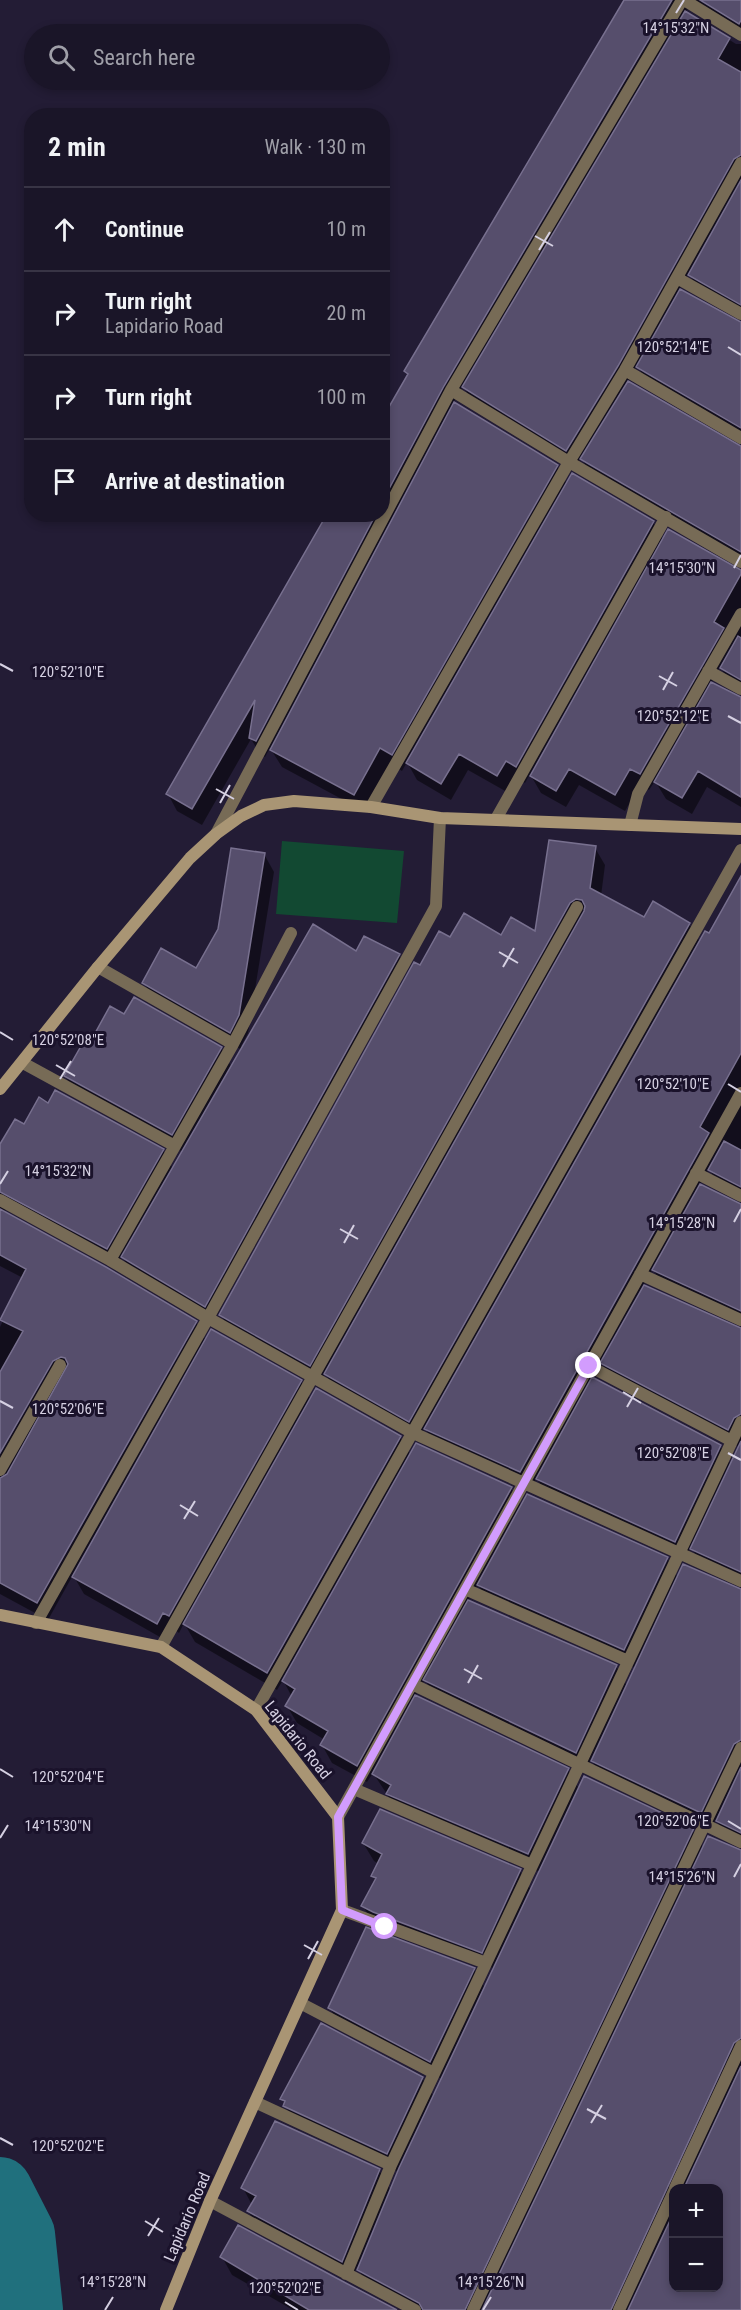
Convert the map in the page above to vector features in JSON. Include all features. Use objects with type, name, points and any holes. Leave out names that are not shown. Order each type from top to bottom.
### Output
[{"type":"street","points":[[390,505],[451,390],[683,0],[741,35]]},
{"type":"street","points":[[371,807],[569,462],[737,180],[741,163]]},
{"type":"street","points":[[677,278],[741,314]]},
{"type":"street","points":[[625,370],[741,438]]},
{"type":"street","points":[[451,390],[741,562]]},
{"type":"street","points":[[496,819],[666,517]]},
{"type":"street","points":[[216,834],[381,522]]},
{"type":"street","points":[[630,825],[638,794],[741,614]]},
{"type":"street","points":[[708,670],[741,689]]},
{"type":"street","points":[[0,1089],[98,967],[190,858],[216,834],[241,816],[264,805],[294,801],[371,807],[440,818],[741,829]]},
{"type":"street","points":[[36,1623],[436,906],[440,818]]},
{"type":"street","points":[[256,1710],[741,850]]},
{"type":"street","points":[[161,1647],[577,907]]},
{"type":"street","points":[[110,1260],[233,1044],[291,933]]},
{"type":"street","points":[[98,967],[233,1044]]},
{"type":"street","points":[[23,1063],[175,1146]]},
{"type":"street","points":[[338,1817],[741,1093]]},
{"type":"street","points":[[696,1173],[741,1196]]},
{"type":"street","points":[[0,1200],[110,1260],[411,1432],[741,1581]]},
{"type":"street","points":[[640,1274],[741,1320]]},
{"type":"street","points":[[0,1470],[60,1365]]},
{"type":"street","points":[[589,1366],[732,1441]]},
{"type":"street","points":[[346,2274],[391,2165],[741,1422]]},
{"type":"street","points":[[465,1589],[628,1661]]},
{"type":"street","name":"Lapidario Road","points":[[0,1615],[161,1647],[256,1710],[338,1817],[342,1910],[210,2201],[166,2310]]},
{"type":"street","points":[[412,1684],[741,1842]]},
{"type":"street","points":[[473,2310],[741,1748]]},
{"type":"street","points":[[354,1789],[532,1865]]},
{"type":"street","points":[[342,1910],[486,1964]]},
{"type":"street","points":[[300,2003],[434,2073]]},
{"type":"street","points":[[677,2184],[741,2046]]},
{"type":"street","points":[[255,2102],[391,2165]]},
{"type":"street","points":[[210,2201],[415,2310]]},
{"type":"street","points":[[619,2310],[669,2201]]},
{"type":"green space","points":[[282,841],[404,851],[397,923],[276,914]]},
{"type":"building","points":[[624,0],[672,0],[444,386],[390,487],[390,405],[408,374],[404,371]]},
{"type":"building","points":[[700,0],[741,0],[739,24]]},
{"type":"building","points":[[685,11],[730,38],[718,59],[741,72],[741,155],[734,159],[618,366],[566,451],[462,387]]},
{"type":"building","points":[[741,180],[741,305],[688,275]]},
{"type":"building","points":[[680,289],[741,322],[741,428],[636,367]]},
{"type":"building","points":[[628,381],[741,446],[741,552],[580,459]]},
{"type":"building","points":[[454,402],[558,465],[392,755],[380,748],[354,795],[270,750]]},
{"type":"building","points":[[572,473],[654,521],[516,767],[506,761],[497,776],[459,754],[441,784],[406,763]]},
{"type":"building","points":[[322,522],[372,522],[256,741],[249,738],[255,700],[192,809],[166,794]]},
{"type":"building","points":[[668,529],[741,570],[741,574],[714,622],[724,628],[640,774],[630,769],[615,795],[569,769],[556,791],[530,776]]},
{"type":"building","points":[[738,636],[741,638],[741,680],[720,668]]},
{"type":"building","points":[[711,682],[741,697],[741,797],[698,771],[682,798],[654,782]]},
{"type":"building","points":[[549,840],[596,846],[590,888],[644,917],[653,901],[690,923],[409,1422],[324,1374],[584,911],[585,906],[582,900],[576,899],[570,903],[310,1366],[219,1315],[414,962],[420,965],[439,931],[450,937],[464,913],[501,935],[511,917],[535,931]]},
{"type":"building","points":[[231,848],[265,853],[239,1015],[230,1033],[142,983],[161,948],[196,968],[218,929]]},
{"type":"building","points":[[741,876],[741,1053],[700,1127],[709,1133],[520,1472],[424,1429],[705,931],[709,933]]},
{"type":"building","points":[[313,924],[356,951],[364,936],[400,954],[205,1307],[121,1257]]},
{"type":"building","points":[[134,997],[222,1047],[172,1135],[64,1076],[89,1032],[94,1035],[110,1006],[124,1014]]},
{"type":"building","points":[[55,1090],[164,1149],[107,1249],[0,1192],[0,1144],[15,1119],[24,1124],[39,1097],[48,1103]]},
{"type":"building","points":[[724,1141],[741,1150],[741,1187],[708,1170]]},
{"type":"building","points":[[700,1184],[741,1204],[741,1311],[652,1270]]},
{"type":"building","points":[[0,1209],[106,1267],[197,1321],[37,1603],[0,1583],[0,1478],[7,1474],[68,1364],[65,1358],[61,1357],[53,1361],[0,1453],[0,1372],[23,1331],[0,1320],[26,1269],[0,1255]]},
{"type":"building","points":[[644,1285],[741,1328],[741,1414],[734,1418],[728,1430],[600,1363]]},
{"type":"building","points":[[211,1329],[302,1380],[169,1616],[163,1613],[157,1624],[72,1577]]},
{"type":"building","points":[[592,1377],[721,1445],[675,1542],[536,1479]]},
{"type":"building","points":[[316,1388],[401,1436],[267,1673],[183,1624]]},
{"type":"building","points":[[741,1441],[741,1572],[690,1549]]},
{"type":"building","points":[[416,1443],[512,1487],[357,1766],[320,1745],[328,1731],[285,1706],[295,1689],[282,1681]]},
{"type":"building","points":[[527,1494],[668,1557],[624,1650],[477,1585]]},
{"type":"building","points":[[683,1564],[741,1589],[741,1740],[734,1744],[701,1813],[591,1761]]},
{"type":"building","points":[[468,1600],[617,1665],[576,1753],[423,1680]]},
{"type":"building","points":[[415,1695],[569,1768],[528,1854],[386,1794],[391,1785],[372,1774]]},
{"type":"building","points":[[741,1767],[741,1833],[716,1821]]},
{"type":"building","points":[[584,1776],[694,1828],[465,2310],[423,2310],[419,2303],[357,2270],[399,2168]]},
{"type":"building","points":[[380,1809],[521,1869],[482,1953],[361,1906],[376,1878],[371,1876],[382,1854],[362,1843]]},
{"type":"building","points":[[708,1836],[741,1850],[741,2038],[734,2043],[611,2310],[482,2310]]},
{"type":"building","points":[[366,1927],[475,1968],[430,2062],[328,2008]]},
{"type":"building","points":[[321,2023],[423,2077],[387,2154],[283,2106],[285,2101],[280,2099]]},
{"type":"building","points":[[741,2066],[741,2310],[628,2310],[669,2223],[669,2292],[723,2292],[723,2184],[686,2184]]},
{"type":"building","points":[[275,2121],[380,2169],[342,2262],[247,2211],[256,2196],[241,2188]]},
{"type":"building","points":[[238,2225],[397,2310],[309,2310],[220,2257]]},
{"type":"waterway","points":[[0,2189],[23,2234],[31,2310]]},
{"type":"route","points":[[385,1927],[342,1910],[338,1817],[589,1366]]}]
